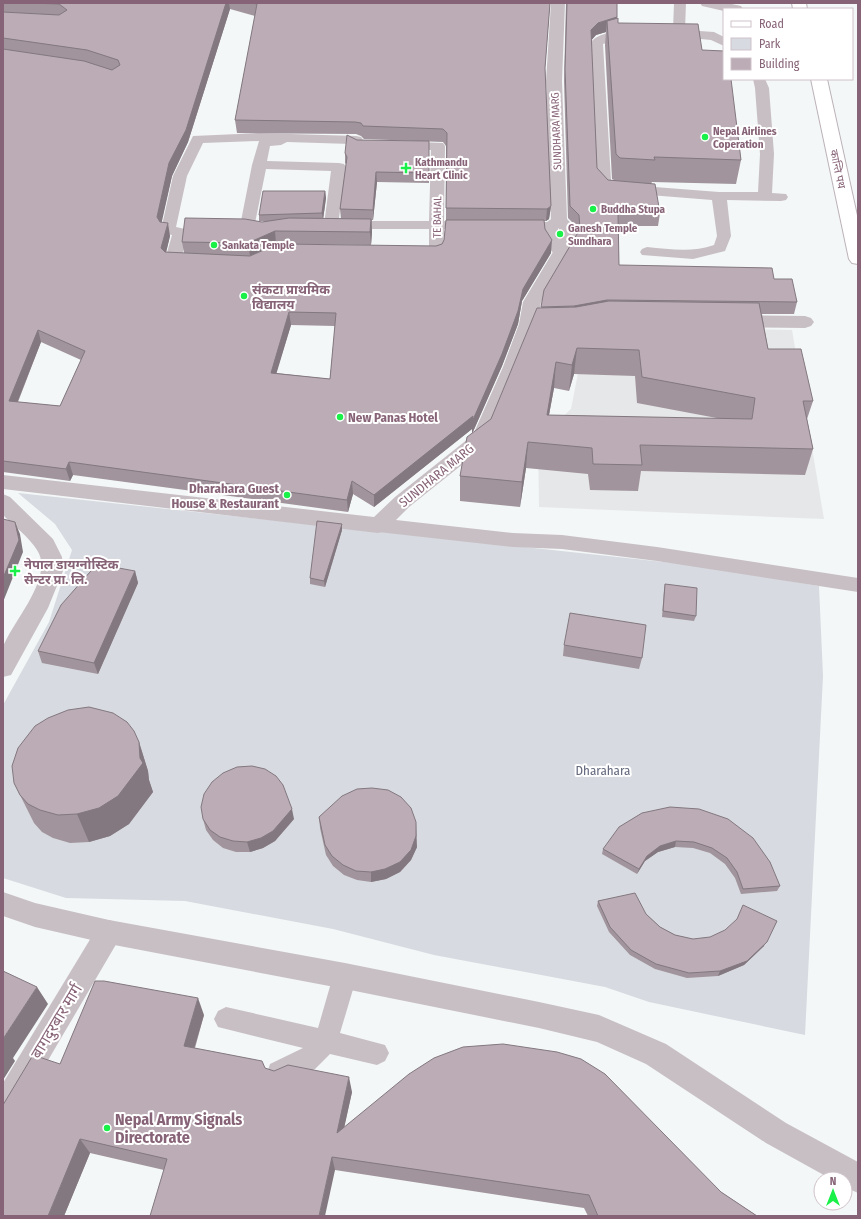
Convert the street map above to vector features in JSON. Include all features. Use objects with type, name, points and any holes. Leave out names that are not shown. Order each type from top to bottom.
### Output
[{"type":"main road","name":"कान्ति पथ","points":[[819,80],[858,259]]},
{"type":"street","name":"SUNDHARA MARG","points":[[378,525],[402,502],[481,439],[512,367],[535,327],[532,302],[541,285],[551,272],[560,253],[568,242],[568,228],[555,224],[554,81],[558,3]]},
{"type":"street","points":[[706,3],[731,8]]},
{"type":"street","points":[[720,321],[805,322]]},
{"type":"street","points":[[3,482],[378,525]]},
{"type":"street","points":[[3,502],[26,523],[46,546],[51,557],[52,571],[37,608],[3,668]]},
{"type":"street","points":[[3,520],[26,523]]},
{"type":"street","points":[[3,904],[35,915],[109,932],[345,976],[599,1029],[656,1054],[776,1133],[854,1174]]},
{"type":"street","name":"बागदुरबार मार्ग","points":[[3,1110],[109,932]]},
{"type":"lane","points":[[679,34],[680,3]]},
{"type":"lane","points":[[643,32],[612,36],[598,42],[604,180],[612,188],[719,196],[781,197]]},
{"type":"lane","points":[[658,32],[714,36],[723,41]]},
{"type":"lane","points":[[759,80],[762,88],[767,154],[765,197]]},
{"type":"lane","name":"TE BAHAL","points":[[259,138],[356,140],[358,144],[438,146],[433,225],[436,252],[276,250],[252,262],[173,260],[180,232],[168,230],[178,191],[180,176],[198,139],[259,138]]},
{"type":"lane","points":[[279,227],[256,228],[247,226],[264,144],[270,141],[342,144],[357,149],[432,151],[433,225]]},
{"type":"lane","points":[[342,144],[339,167],[324,225],[459,225]]},
{"type":"lane","points":[[259,165],[339,167]]},
{"type":"lane","points":[[647,252],[682,255],[707,253],[720,248],[724,236],[719,196]]},
{"type":"lane","points":[[505,226],[555,224]]},
{"type":"lane","points":[[378,525],[514,540],[562,542],[634,551],[858,585]]},
{"type":"lane","points":[[279,1073],[304,1062],[314,1055],[326,1041],[345,976]]},
{"type":"lane","points":[[226,1019],[377,1053]]},
{"type":"shaded area","points":[[590,327],[792,330],[824,519],[539,507],[538,440],[571,409],[578,373]]},
{"type":"green space","name":"Dharahara","points":[[18,493],[692,565],[819,586],[823,676],[805,1035],[649,1002],[605,987],[434,955],[333,929],[185,901],[66,898],[3,878],[3,705],[49,622],[72,550],[55,524]]},
{"type":"building","points":[[28,3],[226,3],[186,130],[169,163],[157,217],[160,222],[168,223],[161,248],[165,252],[250,256],[278,244],[436,246],[442,244],[444,240],[446,220],[544,220],[545,229],[552,240],[523,289],[518,311],[502,354],[472,422],[473,416],[374,495],[352,481],[347,500],[69,462],[66,469],[3,461],[3,49],[84,61],[112,70],[120,65],[118,60],[87,50],[3,38],[3,12],[59,15],[67,10],[59,4]],"holes":[[[289,312],[336,313],[330,379],[271,373]],[[38,330],[85,351],[60,406],[9,401]]]},
{"type":"building","points":[[251,3],[550,3],[545,68],[551,206],[547,209],[446,208],[447,133],[443,129],[363,126],[361,123],[355,122],[235,120],[257,4]]},
{"type":"building","points":[[567,3],[617,3],[617,17],[598,23],[591,30],[597,168],[608,180],[655,184],[660,213],[618,213],[619,265],[772,268],[774,279],[792,279],[797,302],[607,300],[574,306],[541,307],[544,290],[580,229],[579,215],[570,206],[565,69]]},
{"type":"building","points":[[618,18],[618,23],[698,24],[702,50],[723,51],[723,80],[731,80],[741,160],[654,157],[655,160],[620,158],[616,154],[607,21]]},
{"type":"building","points":[[347,135],[357,140],[429,141],[429,173],[376,172],[373,210],[340,209],[347,157],[345,153]]},
{"type":"building","points":[[263,191],[325,191],[322,213],[259,215]]},
{"type":"building","points":[[185,218],[245,219],[262,222],[289,218],[371,219],[370,232],[275,231],[248,243],[182,242]]},
{"type":"building","points":[[609,301],[759,303],[768,349],[801,349],[813,401],[803,401],[813,449],[640,445],[642,465],[593,464],[592,448],[528,442],[522,482],[460,476],[467,437],[491,419],[537,308],[576,307]],"holes":[[[577,348],[639,350],[642,377],[755,398],[752,419],[547,415],[556,362],[572,365]]]},
{"type":"building","points":[[3,519],[15,522],[19,540],[3,578]]},
{"type":"building","points":[[317,521],[342,524],[324,581],[310,578]]},
{"type":"building","points":[[97,564],[135,571],[94,663],[38,651],[61,605]]},
{"type":"building","points":[[665,584],[697,588],[696,616],[663,611]]},
{"type":"building","points":[[570,613],[646,625],[642,658],[564,645]]},
{"type":"building","points":[[89,707],[113,713],[127,722],[134,731],[139,742],[140,758],[143,763],[118,796],[99,808],[77,814],[58,815],[40,810],[28,804],[20,795],[14,783],[12,766],[18,748],[35,726],[48,718],[68,710]]},
{"type":"building","points":[[252,766],[265,769],[276,776],[283,785],[292,809],[273,831],[261,838],[247,842],[233,841],[220,837],[210,830],[203,819],[201,807],[204,794],[212,782],[223,773],[237,767]]},
{"type":"building","points":[[372,788],[388,790],[401,797],[411,808],[416,822],[416,836],[411,850],[400,862],[385,869],[371,872],[356,871],[343,865],[332,856],[325,845],[319,817],[342,796],[357,789]]},
{"type":"building","points":[[670,807],[699,809],[728,819],[753,838],[770,862],[780,886],[743,889],[737,872],[727,858],[712,848],[694,842],[676,841],[660,846],[647,856],[639,869],[603,849],[619,827],[642,813]]},
{"type":"building","points":[[635,893],[646,914],[660,927],[675,935],[693,939],[710,937],[725,930],[737,919],[743,905],[777,921],[767,942],[747,961],[720,971],[689,973],[656,964],[631,950],[610,927],[598,901]]},
{"type":"building","points":[[3,971],[37,987],[3,1039]]},
{"type":"building","points":[[95,981],[104,981],[198,998],[184,1046],[262,1061],[265,1068],[274,1071],[288,1065],[349,1077],[337,1133],[409,1074],[434,1058],[463,1047],[503,1044],[557,1052],[581,1059],[605,1074],[721,1192],[757,1216],[598,1216],[589,1195],[332,1157],[319,1216],[150,1216],[167,1159],[80,1139],[48,1216],[3,1216],[3,1105],[33,1055],[60,1064]]},
{"type":"place","name":"Nepal Airlines Coperation","points":[[705,137]]},
{"type":"place","name":"Kathmandu Heart Clinic","points":[[406,168]]},
{"type":"place","name":"Buddha Stupa","points":[[593,209]]},
{"type":"place","name":"Ganesh Temple Sundhara","points":[[560,234]]},
{"type":"place","name":"Sankata Temple","points":[[214,245]]},
{"type":"place","name":"संकटा प्राथमिक विद्यालय","points":[[244,296]]},
{"type":"place","name":"New Panas Hotel","points":[[340,417]]},
{"type":"place","name":"Dharahara Guest House & Restaurant","points":[[287,495]]},
{"type":"place","name":"नेपाल डायग्नोस्टिक सेन्टर प्रा. लि.","points":[[15,571]]},
{"type":"place","name":"Nepal Army Signals Directorate","points":[[107,1128]]}]
